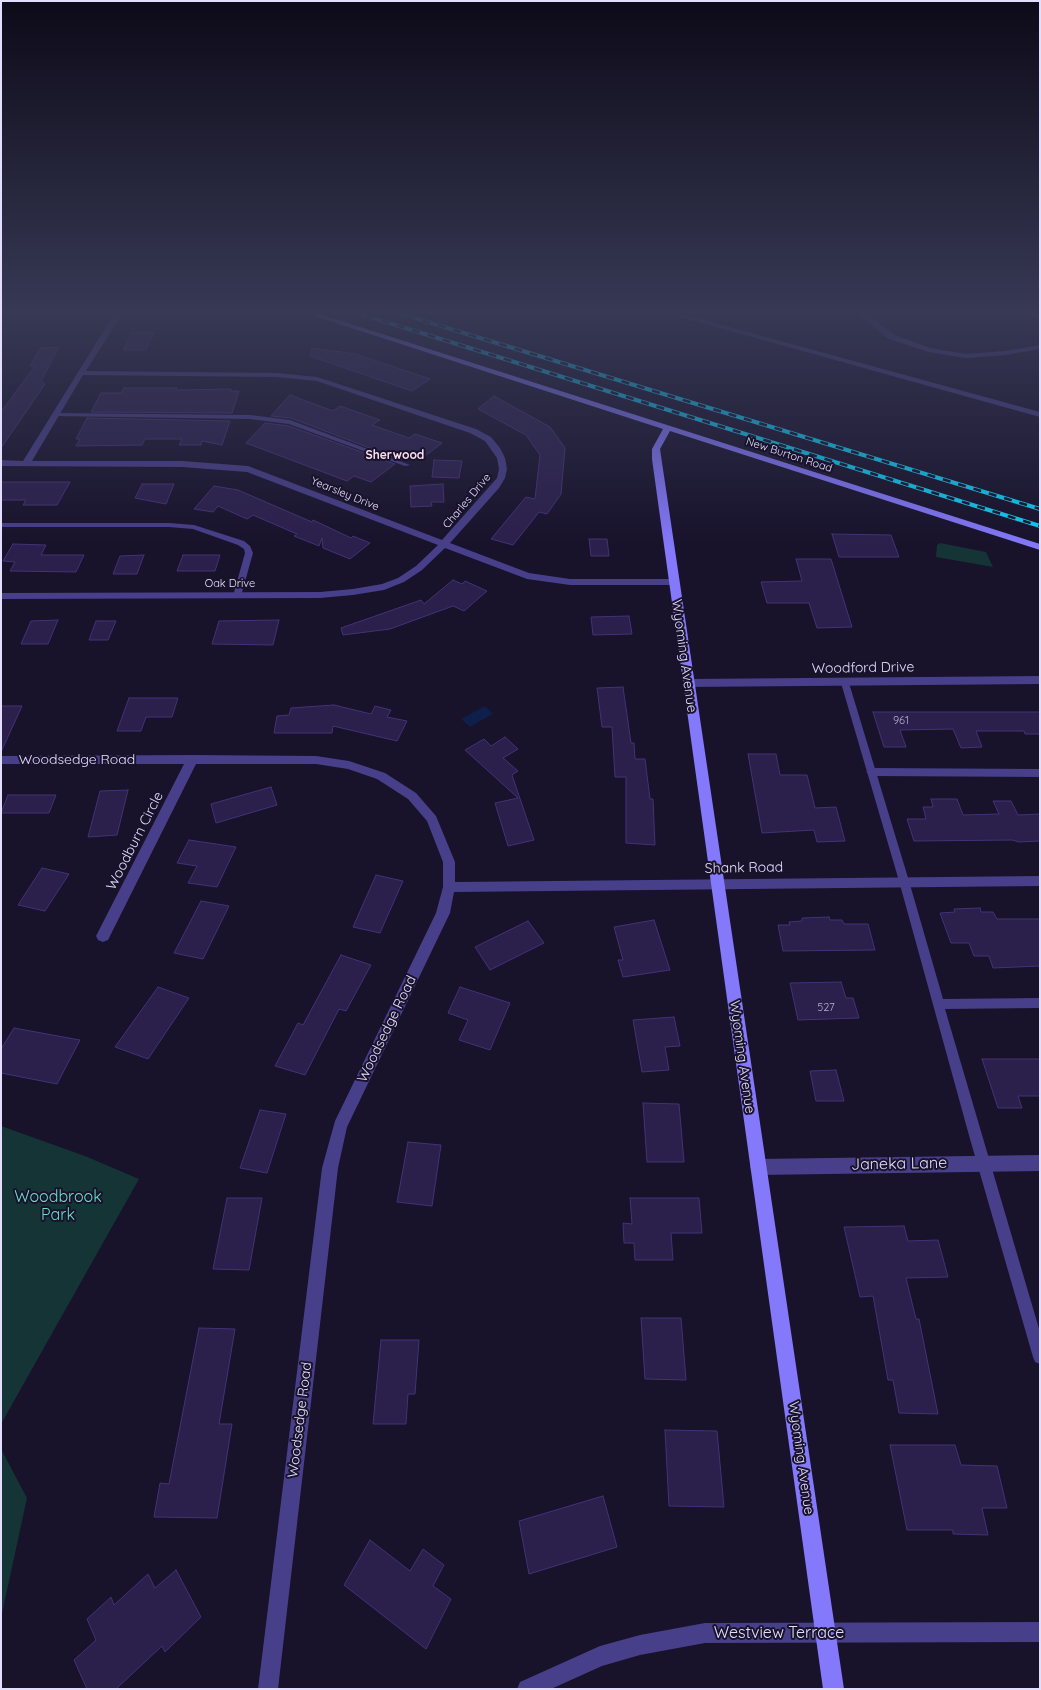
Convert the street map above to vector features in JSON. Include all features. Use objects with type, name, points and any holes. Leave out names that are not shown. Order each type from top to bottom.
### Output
[{"type":"street","points":[[26,463],[71,390]]},
{"type":"street","name":"Charles Drive","points":[[354,390],[473,431],[488,439],[496,448],[503,469],[501,478],[444,546]]},
{"type":"street","name":"New Burton Road","points":[[551,390],[1040,547]]},
{"type":"street","points":[[949,390],[1040,415]]},
{"type":"street","name":"Wyoming Avenue","points":[[668,427],[656,449],[656,459],[834,1689]]},
{"type":"street","name":"Yearsley Drive","points":[[1,463],[182,464],[248,469],[507,570],[548,580],[674,582]]},
{"type":"street","name":"Oak Drive","points":[[1,596],[237,596],[320,595],[353,592],[384,586],[401,580],[419,568],[444,546]]},
{"type":"street","name":"Woodford Drive","points":[[688,683],[1040,680]]},
{"type":"street","name":"Woodsedge Road","points":[[1,760],[316,760],[350,765],[381,776],[412,796],[432,819],[449,862],[450,887],[444,913],[340,1126],[330,1168],[268,1689]]},
{"type":"street","name":"Woodburn Circle","points":[[103,936],[193,760]]},
{"type":"street","points":[[872,772],[1040,773]]},
{"type":"street","name":"Shank Road","points":[[450,887],[1040,881]]},
{"type":"street","name":"Janeka Lane","points":[[758,1167],[1040,1163]]},
{"type":"street","name":"Westview Terrace","points":[[527,1689],[600,1656],[640,1645],[705,1633],[1040,1632]]},
{"type":"lane","points":[[56,414],[250,417],[290,422],[407,465]]},
{"type":"lane","points":[[1,525],[170,524],[194,527],[241,543],[247,548],[249,554],[237,596]]},
{"type":"lane","points":[[845,683],[904,881],[983,1163],[1040,1357]]},
{"type":"lane","points":[[938,1004],[1040,1003]]},
{"type":"green space","points":[[940,543],[986,552],[993,567],[936,557],[937,545]]},
{"type":"green space","name":"Woodbrook Park","points":[[1,1126],[85,1156],[139,1179],[1,1424]]},
{"type":"green space","points":[[1,1449],[27,1498],[1,1618]]},
{"type":"water","points":[[485,706],[493,714],[470,727],[461,719]]},
{"type":"building","points":[[17,390],[41,390],[1,448],[1,412]]},
{"type":"building","points":[[123,390],[239,391],[232,413],[91,412],[101,393],[121,393]]},
{"type":"building","points":[[290,395],[333,411],[340,406],[380,420],[372,425],[409,438],[415,434],[442,443],[425,456],[412,452],[401,460],[291,418],[271,416]]},
{"type":"building","points":[[494,396],[550,427],[565,448],[561,494],[547,514],[539,512],[513,545],[491,539],[526,497],[535,499],[540,455],[526,435],[478,409]]},
{"type":"building","points":[[87,418],[230,421],[222,445],[202,441],[201,445],[179,445],[182,439],[145,439],[142,445],[76,446],[80,439],[76,439]]},
{"type":"building","points":[[265,423],[289,426],[395,464],[371,482],[354,476],[347,481],[246,443]]},
{"type":"building","points":[[434,460],[462,461],[459,478],[432,477]]},
{"type":"building","points":[[1,482],[70,482],[57,505],[23,505],[26,500],[1,500]]},
{"type":"building","points":[[142,484],[174,484],[166,504],[135,498]]},
{"type":"building","points":[[443,484],[444,502],[431,502],[432,506],[411,507],[410,486]]},
{"type":"building","points":[[214,486],[238,490],[312,522],[313,520],[351,538],[353,536],[370,543],[350,559],[323,548],[322,538],[319,546],[294,536],[297,534],[253,515],[247,519],[218,506],[213,512],[194,509]]},
{"type":"building","points":[[832,534],[891,535],[899,557],[839,557]]},
{"type":"building","points":[[589,539],[607,539],[609,556],[591,556]]},
{"type":"building","points":[[13,544],[46,545],[41,555],[84,555],[76,572],[10,571],[15,562],[3,561]]},
{"type":"building","points":[[144,555],[137,574],[113,574],[120,556]]},
{"type":"building","points":[[183,555],[220,555],[215,571],[177,571]]},
{"type":"building","points":[[796,559],[831,559],[852,627],[817,628],[809,603],[767,603],[761,582],[802,581]]},
{"type":"building","points":[[453,580],[462,584],[465,581],[487,591],[464,611],[453,606],[390,629],[343,635],[341,628],[421,600],[424,604]]},
{"type":"building","points":[[629,616],[632,634],[593,635],[591,617]]},
{"type":"building","points":[[58,620],[48,644],[21,644],[31,621]]},
{"type":"building","points":[[279,620],[273,645],[212,644],[219,621]]},
{"type":"building","points":[[96,621],[116,621],[108,640],[89,640]]},
{"type":"building","points":[[623,687],[631,743],[634,743],[635,759],[645,759],[650,799],[653,799],[655,845],[626,843],[626,777],[615,777],[612,727],[602,727],[597,688]]},
{"type":"building","points":[[129,698],[178,698],[172,717],[146,717],[141,731],[117,731]]},
{"type":"building","points":[[334,705],[371,714],[375,706],[391,710],[387,717],[407,721],[397,741],[333,726],[332,733],[274,733],[277,716],[289,715],[291,708]]},
{"type":"building","points":[[1,706],[22,706],[1,752]]},
{"type":"building","points":[[873,712],[1040,712],[1040,734],[1025,734],[1024,731],[976,731],[982,747],[961,748],[953,729],[900,730],[906,747],[884,747]]},
{"type":"building","points":[[505,737],[518,749],[503,758],[518,771],[512,775],[534,840],[508,846],[495,803],[518,798],[465,750],[484,739],[491,746]]},
{"type":"building","points":[[748,754],[776,754],[780,775],[807,775],[815,808],[836,807],[845,841],[817,842],[814,830],[762,833]]},
{"type":"building","points":[[271,787],[277,805],[216,823],[211,804]]},
{"type":"building","points":[[128,790],[117,835],[88,837],[100,791]]},
{"type":"building","points":[[8,795],[56,795],[49,813],[1,813]]},
{"type":"building","points":[[931,799],[957,799],[963,815],[999,814],[993,801],[1011,801],[1018,815],[1040,814],[1040,841],[914,841],[907,819],[926,819],[923,807],[933,807]]},
{"type":"building","points":[[189,840],[236,847],[217,887],[188,883],[197,866],[177,863]]},
{"type":"building","points":[[42,868],[69,874],[45,911],[18,905]]},
{"type":"building","points":[[376,875],[403,881],[380,933],[353,927]]},
{"type":"building","points":[[201,901],[229,906],[203,959],[174,953]]},
{"type":"building","points":[[980,908],[981,912],[993,912],[997,919],[1040,919],[1040,966],[993,968],[989,956],[974,956],[969,943],[951,943],[940,913],[955,912],[954,909]]},
{"type":"building","points":[[829,917],[830,920],[842,920],[844,924],[868,924],[875,950],[783,951],[778,925],[790,925],[789,922],[802,921],[802,918]]},
{"type":"building","points":[[654,920],[670,970],[623,977],[618,960],[623,960],[614,927]]},
{"type":"building","points":[[528,921],[544,943],[490,970],[475,947]]},
{"type":"building","points":[[341,955],[371,965],[346,1011],[339,1009],[305,1075],[275,1066],[298,1023],[303,1025]]},
{"type":"building","points":[[841,982],[846,998],[853,998],[859,1018],[798,1020],[790,983]]},
{"type":"building","points":[[158,987],[189,998],[148,1059],[115,1047]]},
{"type":"building","points":[[460,987],[510,1003],[490,1050],[459,1040],[468,1020],[448,1013]]},
{"type":"building","points":[[674,1017],[680,1046],[665,1047],[669,1070],[642,1072],[633,1020]]},
{"type":"building","points":[[14,1028],[80,1040],[57,1084],[1,1073],[1,1049]]},
{"type":"building","points":[[982,1059],[1040,1059],[1040,1096],[1018,1096],[1022,1108],[998,1108]]},
{"type":"building","points":[[836,1070],[844,1101],[816,1101],[810,1071]]},
{"type":"building","points":[[643,1103],[679,1104],[684,1162],[647,1162]]},
{"type":"building","points":[[260,1110],[286,1114],[267,1173],[240,1168]]},
{"type":"building","points":[[408,1142],[441,1145],[432,1206],[397,1202]]},
{"type":"building","points":[[227,1198],[262,1198],[249,1270],[213,1269]]},
{"type":"building","points":[[630,1198],[699,1198],[702,1233],[671,1233],[673,1260],[635,1260],[634,1243],[624,1243],[623,1223],[632,1224]]},
{"type":"building","points":[[904,1226],[908,1241],[938,1240],[948,1277],[906,1278],[916,1319],[919,1319],[938,1414],[899,1413],[893,1380],[888,1380],[873,1296],[860,1297],[844,1227]]},
{"type":"building","points":[[641,1318],[681,1318],[686,1380],[645,1379]]},
{"type":"building","points":[[199,1328],[235,1329],[219,1424],[232,1424],[217,1518],[154,1517],[160,1483],[169,1484]]},
{"type":"building","points":[[381,1340],[419,1340],[415,1394],[408,1394],[406,1424],[373,1424]]},
{"type":"building","points":[[665,1430],[717,1431],[724,1507],[669,1506]]},
{"type":"building","points":[[890,1445],[955,1445],[961,1465],[997,1466],[1007,1508],[982,1508],[988,1535],[953,1534],[953,1530],[907,1530]]},
{"type":"building","points":[[603,1496],[617,1547],[529,1574],[519,1521]]},
{"type":"building","points":[[370,1540],[410,1571],[423,1549],[444,1565],[433,1586],[451,1599],[426,1649],[344,1585]]},
{"type":"building","points":[[176,1570],[201,1617],[165,1652],[162,1646],[116,1689],[87,1689],[74,1660],[96,1640],[87,1619],[111,1597],[114,1605],[148,1574],[155,1588]]},
{"type":"railway","points":[[604,390],[1040,526]]},
{"type":"railway","points":[[650,390],[1040,509]]},
{"type":"district","name":"Sherwood","points":[[395,455]]}]
